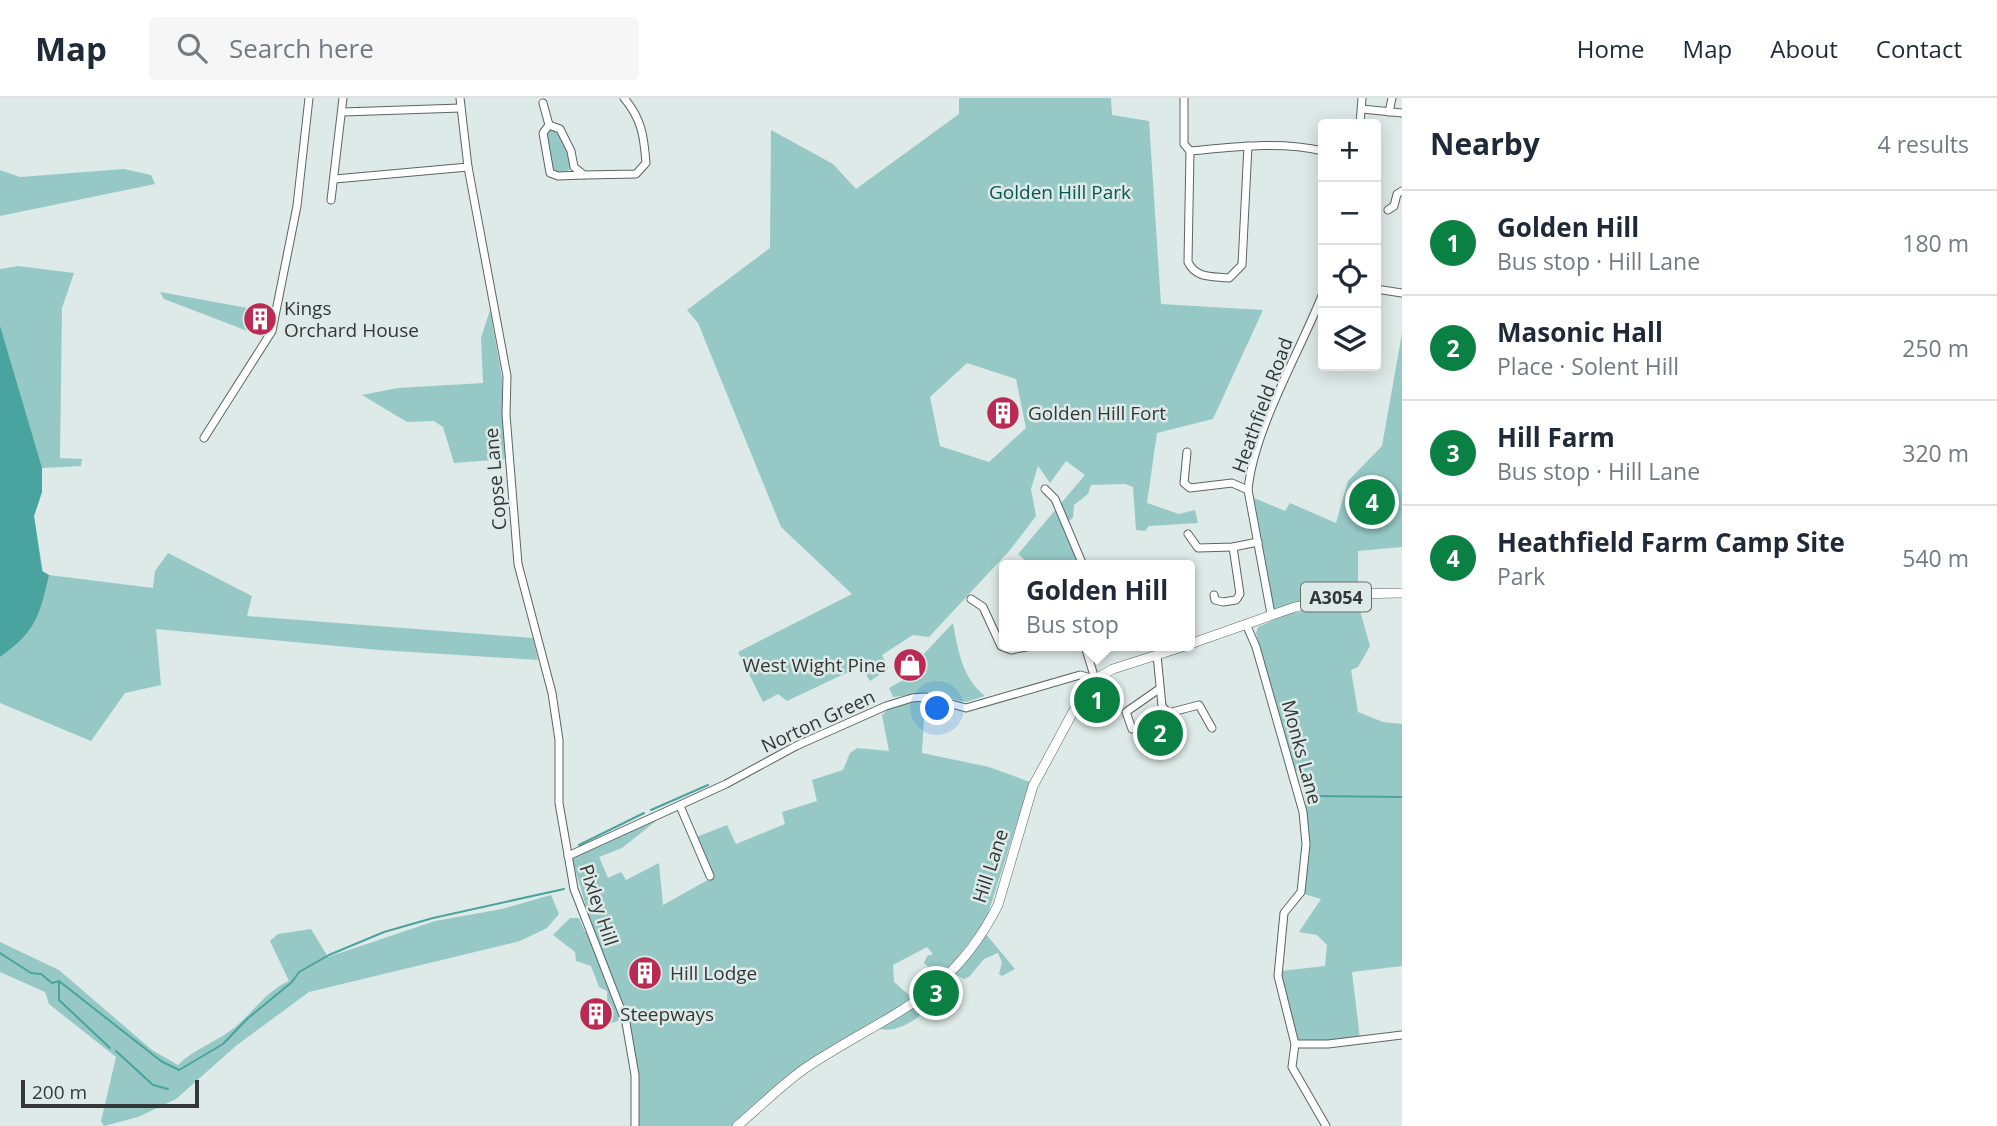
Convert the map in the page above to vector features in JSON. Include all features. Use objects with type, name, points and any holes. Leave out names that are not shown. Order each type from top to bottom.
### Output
[{"type":"main road","name":"A3054","points":[[1195,642],[1271,614],[1349,594],[1402,593]]},
{"type":"main road","points":[[1096,679],[1113,669],[1169,651]]},
{"type":"main road","name":"Hill Lane","points":[[737,1126],[805,1068],[878,1027],[940,985],[968,953],[998,905],[1033,786],[1073,712],[1096,679]]},
{"type":"street","points":[[204,438],[272,331],[297,206],[309,98]]},
{"type":"street","points":[[331,200],[343,98]]},
{"type":"street","name":"Copse Lane","points":[[460,98],[468,167],[507,376],[506,415],[518,564],[552,693],[559,740],[559,803],[568,856]]},
{"type":"street","points":[[550,125],[543,133],[550,173],[558,176],[636,174],[646,163],[644,134],[637,113],[624,98]]},
{"type":"street","points":[[1184,98],[1184,144],[1190,151],[1188,262],[1192,270],[1200,275],[1229,278],[1242,265],[1248,146]]},
{"type":"street","points":[[1361,119],[1363,98]]},
{"type":"street","points":[[1389,112],[1392,98]]},
{"type":"street","points":[[543,103],[550,125]]},
{"type":"street","points":[[343,112],[461,108]]},
{"type":"street","points":[[1362,109],[1402,113]]},
{"type":"street","points":[[550,125],[561,129],[572,151],[574,167],[584,175]]},
{"type":"street","points":[[1190,151],[1248,146],[1303,147],[1318,150]]},
{"type":"street","points":[[335,179],[468,167]]},
{"type":"street","points":[[1388,210],[1402,191]]},
{"type":"street","points":[[1381,290],[1402,293]]},
{"type":"street","name":"Heathfield Road","points":[[1271,614],[1248,490],[1262,438],[1318,305]]},
{"type":"street","points":[[1186,452],[1184,483],[1190,488],[1232,483],[1248,490]]},
{"type":"street","points":[[1045,489],[1055,499],[1081,560]]},
{"type":"street","points":[[1188,534],[1197,551],[1258,542]]},
{"type":"street","points":[[1214,595],[1215,600],[1223,602],[1236,600],[1240,594],[1233,547]]},
{"type":"street","points":[[971,599],[983,607],[999,642]]},
{"type":"street","name":"Monks Lane","points":[[1246,624],[1263,669],[1303,812],[1306,844],[1301,892],[1284,913],[1278,976],[1295,1044],[1292,1067],[1326,1126]]},
{"type":"street","points":[[1087,651],[1096,679]]},
{"type":"street","points":[[1157,655],[1162,706],[1168,713],[1198,701],[1212,728]]},
{"type":"street","name":"Norton Green","points":[[568,856],[680,806],[796,746],[886,706],[926,697],[966,708],[1080,675],[1096,679]]},
{"type":"street","points":[[1132,729],[1126,721],[1126,712],[1159,689]]},
{"type":"street","points":[[680,806],[710,876]]},
{"type":"street","name":"Pixley Hill","points":[[568,856],[582,914],[626,1023],[635,1074],[635,1126]]},
{"type":"street","points":[[1295,1044],[1328,1044],[1402,1035]]},
{"type":"green space","name":"Golden Hill Park","points":[[959,98],[1111,98],[1112,115],[1149,121],[1161,304],[1263,310],[1213,419],[1157,433],[1147,503],[1179,514],[1195,510],[1198,523],[1149,526],[1145,531],[1136,530],[1133,487],[1125,484],[1091,485],[1088,494],[1074,505],[1073,518],[1063,525],[1078,560],[1025,560],[1018,554],[1085,475],[1066,461],[1050,483],[1038,466],[1031,489],[1036,516],[1010,550],[929,637],[913,635],[882,655],[888,669],[870,681],[861,666],[787,701],[778,694],[763,702],[738,652],[852,594],[781,527],[698,323],[687,310],[770,248],[771,130],[833,164],[856,189],[959,114]],"holes":[[[967,363],[1016,379],[1026,428],[989,462],[940,446],[930,397]]]},
{"type":"green space","points":[[549,125],[560,129],[574,167],[558,176],[550,173],[543,133]]},
{"type":"green space","points":[[124,169],[151,175],[155,184],[0,216],[0,170],[20,177]]},
{"type":"green space","points":[[18,266],[74,273],[62,308],[60,458],[82,459],[81,466],[42,468],[42,492],[34,516],[43,572],[49,575],[153,588],[155,571],[168,553],[252,596],[247,616],[533,638],[538,660],[379,650],[156,629],[161,685],[125,693],[91,741],[0,703],[0,269]]},
{"type":"green space","points":[[160,292],[275,313],[266,338],[164,299]]},
{"type":"green space","points":[[490,310],[502,378],[505,459],[454,463],[443,427],[434,421],[407,422],[362,395],[398,388],[483,383],[481,338]]},
{"type":"green space","points":[[1402,333],[1402,547],[1358,551],[1358,589],[1271,614],[1267,589],[1271,590],[1254,498],[1285,511],[1290,503],[1336,523],[1348,481],[1382,446]]},
{"type":"green space","points":[[1357,600],[1370,646],[1358,667],[1351,670],[1358,712],[1383,722],[1402,724],[1402,966],[1352,972],[1360,1039],[1297,1041],[1281,971],[1325,966],[1327,945],[1317,935],[1299,932],[1321,899],[1304,894],[1309,845],[1303,774],[1295,770],[1256,633],[1258,627],[1287,614]]},
{"type":"green space","points":[[953,623],[966,672],[985,696],[966,702],[926,693],[893,697],[889,688],[921,670],[918,660]]},
{"type":"green space","points":[[912,701],[925,701],[922,753],[989,767],[1030,782],[986,920],[947,971],[951,985],[944,1009],[925,1010],[905,1025],[880,1029],[905,1012],[806,1065],[733,1126],[638,1126],[627,1018],[608,1024],[607,991],[599,987],[591,966],[576,961],[575,952],[553,935],[570,918],[579,918],[585,932],[593,931],[571,855],[655,817],[656,821],[622,848],[599,857],[608,878],[621,872],[626,880],[659,863],[663,905],[713,877],[694,838],[727,825],[736,844],[785,824],[782,812],[817,801],[812,780],[843,770],[850,753],[857,748],[889,751],[882,715],[890,707]],"holes":[[[927,947],[933,954],[927,956],[924,963],[932,971],[926,984],[910,996],[894,982],[893,965]]]},
{"type":"green space","points":[[551,895],[559,914],[547,928],[520,941],[309,992],[237,1045],[176,1099],[138,1117],[104,1126],[101,1121],[116,1057],[49,1004],[45,992],[0,972],[0,942],[59,970],[152,1050],[178,1065],[230,1031],[272,991],[289,981],[270,941],[278,934],[311,929],[328,957],[435,921],[502,909]]},
{"type":"green space","points":[[985,933],[1015,969],[1002,976],[999,974],[1002,962],[998,953],[984,959],[969,977],[964,979],[953,973]]},
{"type":"shaded area","points":[[0,326],[42,468],[42,492],[34,516],[42,571],[49,575],[39,613],[29,631],[0,657]]},
{"type":"waterway","points":[[651,810],[708,785]]},
{"type":"waterway","points":[[1312,796],[1402,797]]},
{"type":"waterway","points":[[579,845],[644,813]]},
{"type":"waterway","points":[[0,953],[31,973],[41,974],[52,983],[59,981],[161,1061],[179,1070],[223,1044],[247,1019],[292,982],[299,972],[329,955],[384,932],[433,918],[564,889]]},
{"type":"waterway","points":[[59,982],[59,1000],[110,1048]]},
{"type":"waterway","points":[[116,1051],[153,1085],[168,1089]]},
{"type":"place","name":"Kings Orchard House","points":[[260,319]]},
{"type":"place","name":"Golden Hill Fort","points":[[1003,413]]},
{"type":"place","name":"Heathfield Farm Camp Site","points":[[1372,502]]},
{"type":"place","name":"West Wight Pine","points":[[910,665]]},
{"type":"place","name":"Golden Hill","points":[[1097,700]]},
{"type":"place","name":"Masonic Hall","points":[[1160,733]]},
{"type":"place","name":"Hill Lodge","points":[[645,973]]},
{"type":"place","name":"Hill Farm","points":[[936,993]]},
{"type":"place","name":"Steepways","points":[[596,1014]]}]
